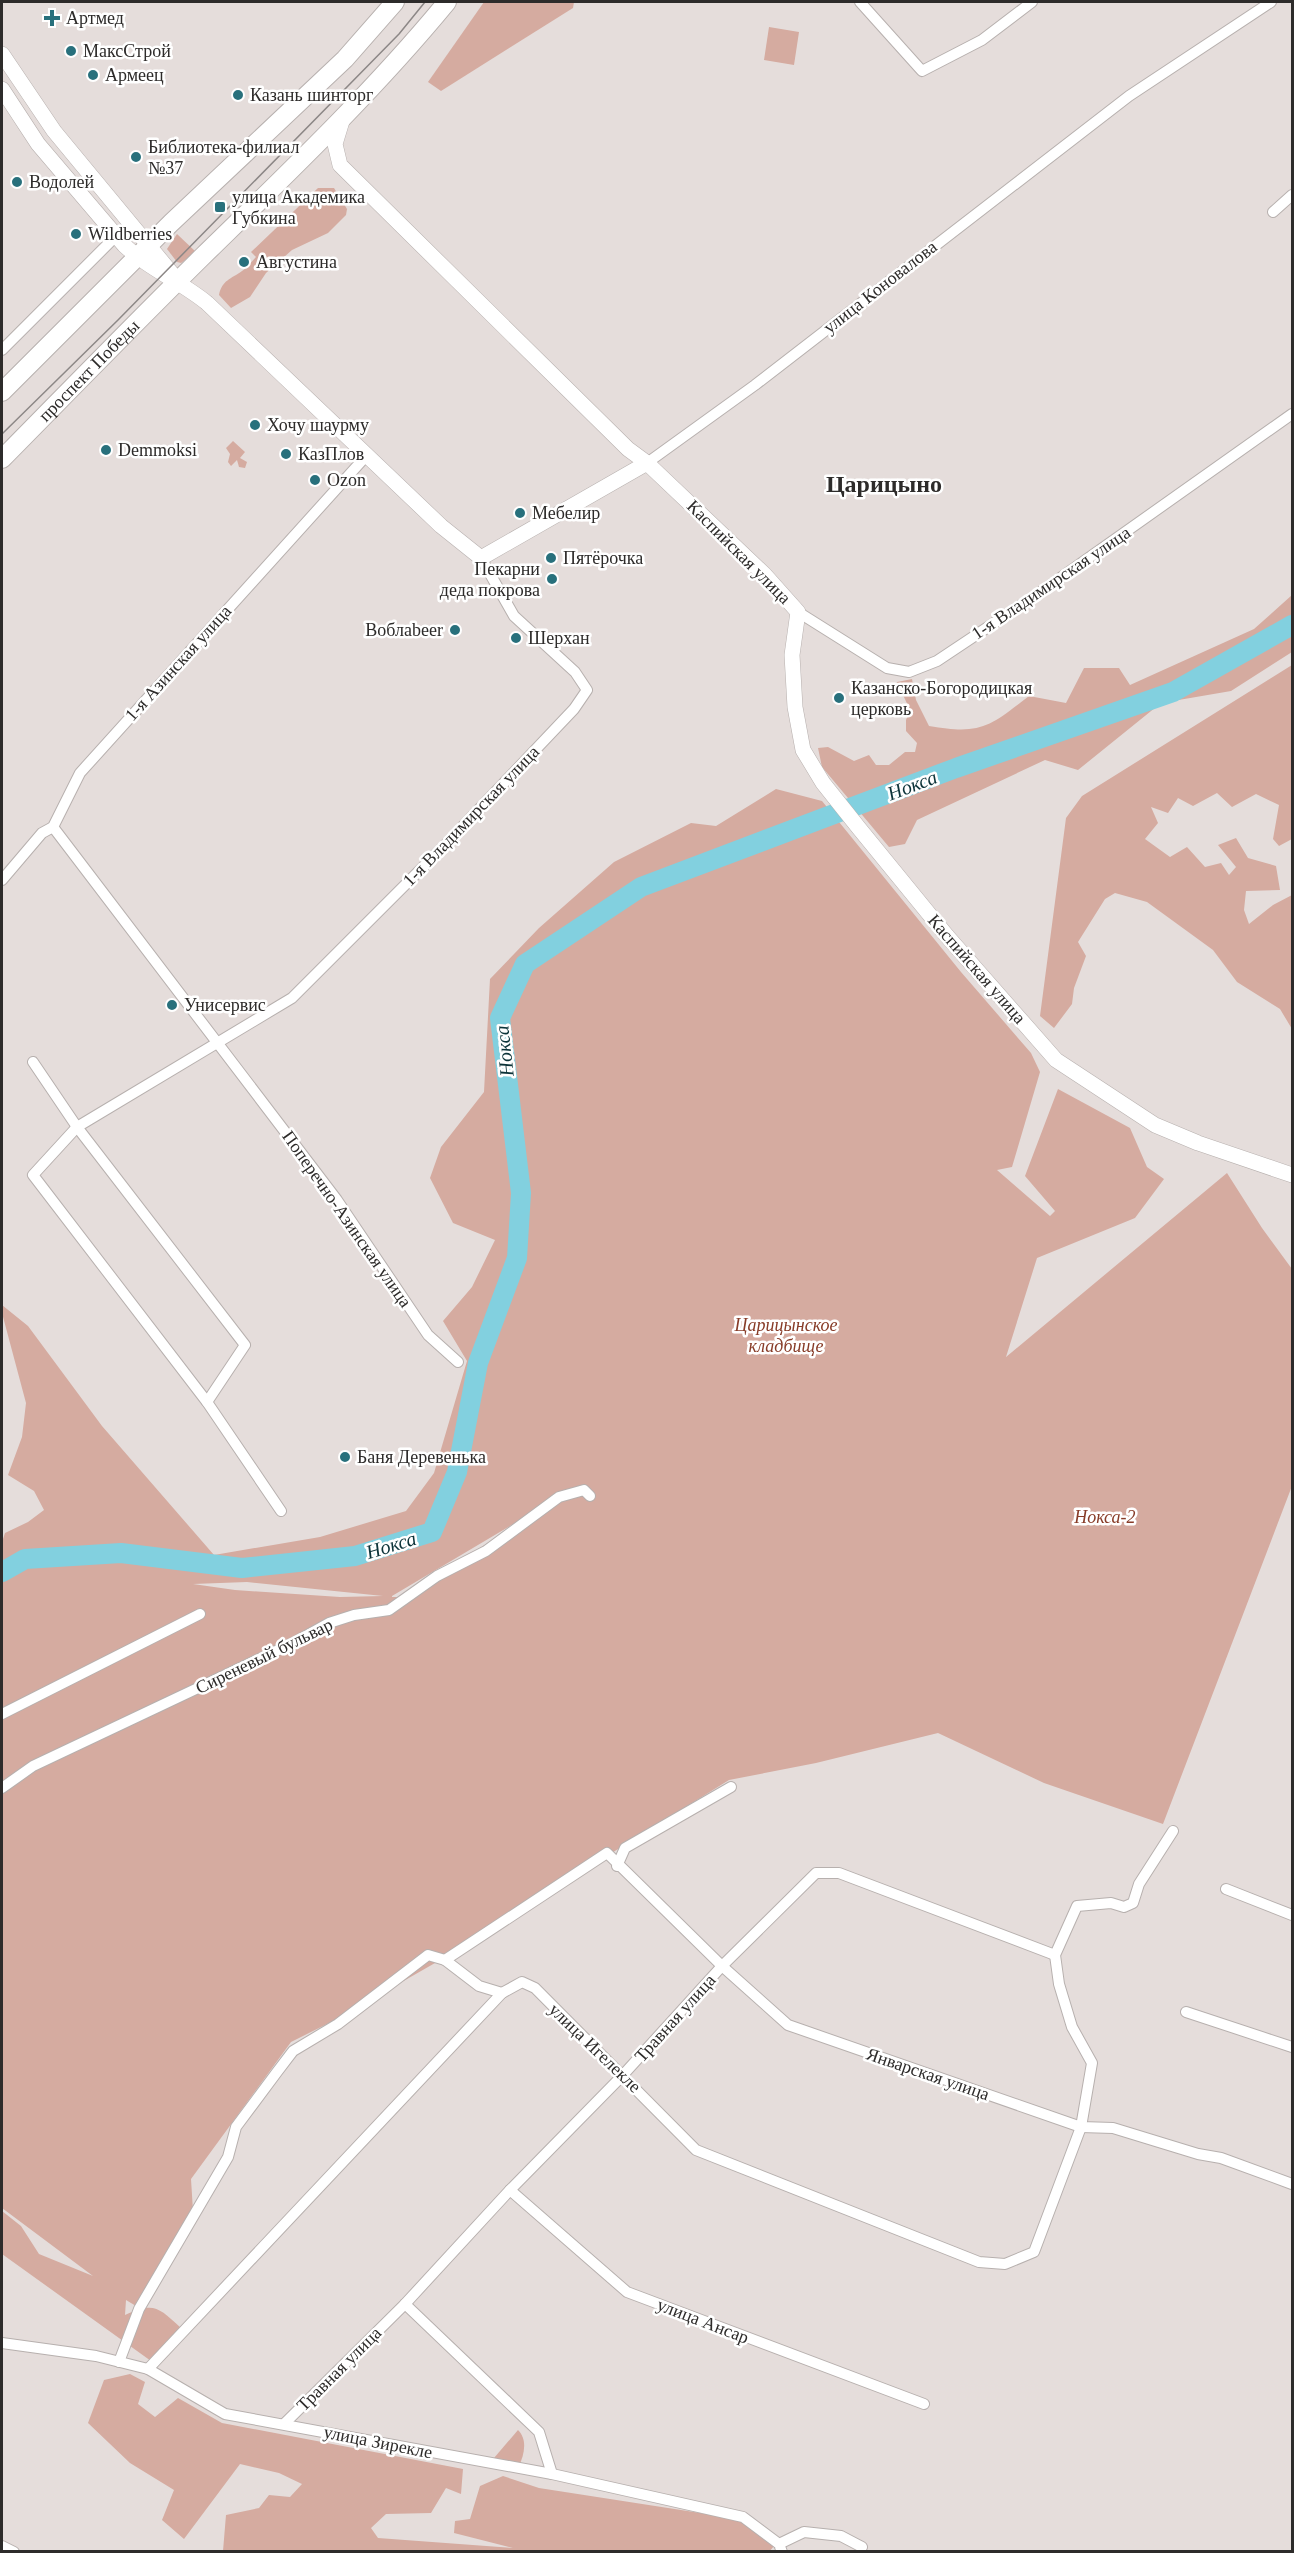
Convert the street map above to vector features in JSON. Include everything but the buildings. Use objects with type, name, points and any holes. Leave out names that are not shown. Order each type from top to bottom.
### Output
[{"type":"main road","points":[[2,392],[142,251],[345,59],[394,2]]},
{"type":"main road","name":"проспект Победы","points":[[2,459],[178,281],[342,121],[447,2]]},
{"type":"street","points":[[860,2],[922,71],[982,40],[1032,2]]},
{"type":"street","name":"улица Коновалова","points":[[481,558],[647,463],[754,385],[1129,96],[1271,2]]},
{"type":"street","points":[[2,54],[54,131],[122,215],[142,251],[162,275],[178,281],[207,303],[441,526],[481,558]]},
{"type":"street","points":[[2,89],[38,144],[115,237],[142,251]]},
{"type":"street","name":"Каспийская улица","points":[[342,121],[335,144],[340,165],[628,449],[647,463],[765,575],[798,612],[792,655],[795,707],[803,750],[823,783],[858,827],[947,936],[1056,1060],[1155,1125],[1198,1143],[1293,1176]]},
{"type":"street","points":[[1273,212],[1293,195]]},
{"type":"street","points":[[2,351],[115,237]]},
{"type":"street","name":"1-я Владимирская улица","points":[[798,612],[886,668],[909,672],[936,661],[1042,591],[1293,414]]},
{"type":"street","name":"1-я Азинская улица","points":[[2,880],[42,833],[53,827],[80,773],[367,454]]},
{"type":"street","name":"1-я Владимирская улица","points":[[217,1045],[292,998],[446,844],[574,709],[587,690],[575,672],[514,616],[481,558]]},
{"type":"street","name":"Поперечно-Азинская улица","points":[[53,827],[337,1200],[428,1335],[458,1362]]},
{"type":"street","points":[[217,1045],[77,1127],[33,1175],[207,1402],[281,1511]]},
{"type":"street","points":[[33,1062],[77,1127],[245,1345],[207,1402]]},
{"type":"street","name":"Сиреневый бульвар","points":[[2,1788],[24,1772],[329,1623],[354,1615],[388,1610],[437,1576],[486,1551],[560,1497],[584,1490],[590,1496]]},
{"type":"street","points":[[2,1714],[200,1614]]},
{"type":"street","points":[[617,1866],[625,1848],[731,1788]]},
{"type":"street","points":[[1055,1955],[1077,1906],[1111,1903],[1124,1907],[1132,1903],[1139,1884],[1173,1831]]},
{"type":"street","name":"Январская улица","points":[[445,1960],[607,1853],[617,1866],[722,1966],[788,2025],[1081,2127],[1113,2128],[1198,2154],[1221,2158],[1293,2184]]},
{"type":"street","name":"Травная улица","points":[[284,2424],[405,2304],[510,2190],[624,2075],[722,1966],[816,1874],[838,1873],[1055,1955]]},
{"type":"street","points":[[1226,1889],[1293,1915]]},
{"type":"street","points":[[119,2362],[139,2309],[228,2157],[236,2127],[294,2051],[338,2024],[428,1955],[445,1960],[479,1986],[502,1993]]},
{"type":"street","name":"улица Игелекле","points":[[148,2369],[502,1993],[522,1982],[535,1988],[696,2150],[979,2262],[1005,2264],[1034,2252],[1081,2127],[1092,2064],[1072,2027],[1059,1984],[1055,1955]]},
{"type":"street","points":[[1186,2012],[1293,2047]]},
{"type":"street","name":"улица Ансар","points":[[510,2190],[627,2292],[924,2404]]},
{"type":"street","points":[[405,2304],[539,2432],[552,2474]]},
{"type":"street","name":"улица Зирекле","points":[[2,2343],[96,2356],[148,2369],[225,2414],[552,2474],[743,2517],[780,2548],[804,2532],[840,2536],[862,2547]]},
{"type":"street","points":[[2,2546],[14,2552]]},
{"type":"green space","points":[[484,2],[574,2],[573,8],[441,91],[428,82]]},
{"type":"green space","points":[[769,27],[799,32],[794,65],[764,60]]},
{"type":"green space","points":[[318,188],[334,188],[347,209],[346,215],[328,233],[292,250],[266,273],[250,297],[231,308],[219,295],[222,286],[247,267],[256,257],[251,252]]},
{"type":"green space","points":[[177,234],[196,252],[181,263],[177,262],[167,249]]},
{"type":"green space","points":[[233,441],[245,452],[240,458],[247,462],[245,468],[239,467],[237,460],[231,466],[228,462],[230,454],[226,448]]},
{"type":"green space","points":[[1292,595],[1292,652],[1231,691],[1161,703],[1078,770],[1045,760],[917,820],[905,844],[889,847],[822,767],[818,748],[828,747],[854,761],[869,755],[876,765],[889,765],[905,752],[915,752],[917,743],[906,731],[906,720],[910,710],[897,682],[912,679],[916,700],[929,726],[973,729],[1004,715],[1029,696],[1066,703],[1084,668],[1119,668],[1130,685],[1254,629]]},
{"type":"green space","points":[[1292,665],[1292,839],[1279,846],[1273,839],[1279,805],[1256,794],[1232,807],[1217,793],[1193,806],[1178,798],[1168,813],[1151,807],[1158,823],[1145,839],[1170,857],[1187,847],[1205,867],[1221,863],[1229,875],[1236,867],[1218,845],[1236,838],[1248,858],[1276,866],[1280,890],[1246,891],[1244,910],[1249,924],[1273,905],[1292,895],[1292,1029],[1280,1009],[1237,982],[1213,950],[1147,902],[1115,893],[1105,899],[1078,942],[1086,956],[1074,988],[1072,1004],[1054,1028],[1040,1016],[1066,818],[1082,796]]},
{"type":"green space","points":[[776,789],[822,801],[961,972],[1031,1053],[1040,1072],[1012,1167],[997,1170],[1050,1216],[1055,1211],[1025,1176],[1058,1089],[1130,1128],[1147,1167],[1164,1179],[1135,1218],[1037,1258],[1006,1357],[1227,1173],[1262,1228],[1292,1269],[1292,1486],[1163,1824],[1044,1783],[938,1733],[816,1763],[729,1780],[435,1963],[339,2018],[291,2042],[191,2179],[193,2211],[136,2306],[126,2300],[125,2315],[143,2309],[155,2309],[167,2315],[181,2328],[151,2361],[2,2254],[2,2211],[21,2226],[39,2254],[93,2276],[2,2208],[2,1542],[5,1533],[28,1522],[44,1510],[34,1491],[8,1475],[22,1437],[26,1403],[2,1313],[2,1305],[28,1326],[102,1426],[214,1555],[320,1537],[406,1511],[434,1473],[467,1361],[443,1321],[472,1287],[495,1240],[453,1223],[430,1178],[441,1147],[484,1092],[490,979],[539,928],[614,862],[691,823],[716,826]],"holes":[[[562,1495],[404,1597],[392,1597],[392,1596]],[[247,1582],[383,1596],[340,1597],[235,1590],[193,1584]]]},
{"type":"green space","points":[[130,2374],[145,2382],[138,2404],[155,2417],[178,2398],[222,2423],[463,2469],[461,2494],[446,2488],[431,2513],[386,2514],[371,2528],[378,2538],[513,2548],[454,2533],[455,2521],[470,2519],[480,2486],[503,2476],[539,2488],[739,2519],[774,2546],[769,2552],[223,2551],[226,2515],[259,2508],[269,2495],[290,2497],[302,2484],[279,2473],[240,2464],[184,2539],[162,2520],[174,2490],[130,2463],[88,2423],[104,2380]]},
{"type":"green space","points":[[518,2430],[524,2443],[524,2452],[519,2466],[494,2458]]},
{"type":"waterway","name":"Нокса","points":[[2,1572],[25,1559],[121,1553],[242,1568],[355,1556],[432,1532],[457,1472],[478,1363],[517,1258],[521,1193],[500,1018],[525,964],[641,887],[956,768],[1173,692],[1292,625]]},
{"type":"tram line","points":[[2,434],[118,320],[399,34],[425,2]]},
{"type":"place","name":"Артмед","points":[[52,18]]},
{"type":"place","name":"МаксСтрой","points":[[71,51]]},
{"type":"place","name":"Армеец","points":[[93,75]]},
{"type":"place","name":"Казань шинторг","points":[[238,95]]},
{"type":"place","name":"Библиотека-филиал №37","points":[[136,157]]},
{"type":"place","name":"Водолей","points":[[17,182]]},
{"type":"place","name":"улица Академика Губкина","points":[[220,207]]},
{"type":"place","name":"Wildberries","points":[[76,234]]},
{"type":"place","name":"Августина","points":[[244,262]]},
{"type":"place","name":"Хочу шаурму","points":[[255,425]]},
{"type":"place","name":"Demmoksi","points":[[106,450]]},
{"type":"place","name":"КазПлов","points":[[286,454]]},
{"type":"place","name":"Ozon","points":[[315,480]]},
{"type":"place","name":"Мебелир","points":[[520,513]]},
{"type":"place","name":"Пятёрочка","points":[[551,558]]},
{"type":"place","name":"Пекарни деда покрова","points":[[552,579]]},
{"type":"place","name":"Воблаbeer","points":[[455,630]]},
{"type":"place","name":"Шерхан","points":[[516,638]]},
{"type":"place","name":"Казанско-Богородицкая церковь","points":[[839,698]]},
{"type":"place","name":"Унисервис","points":[[172,1005]]},
{"type":"place","name":"Баня Деревенька","points":[[345,1457]]},
{"type":"district","name":"Царицыно","points":[[884,484]]},
{"type":"park label","name":"Царицынское кладбище","points":[[786,1335]]},
{"type":"park label","name":"Нокса-2","points":[[1105,1517]]}]
